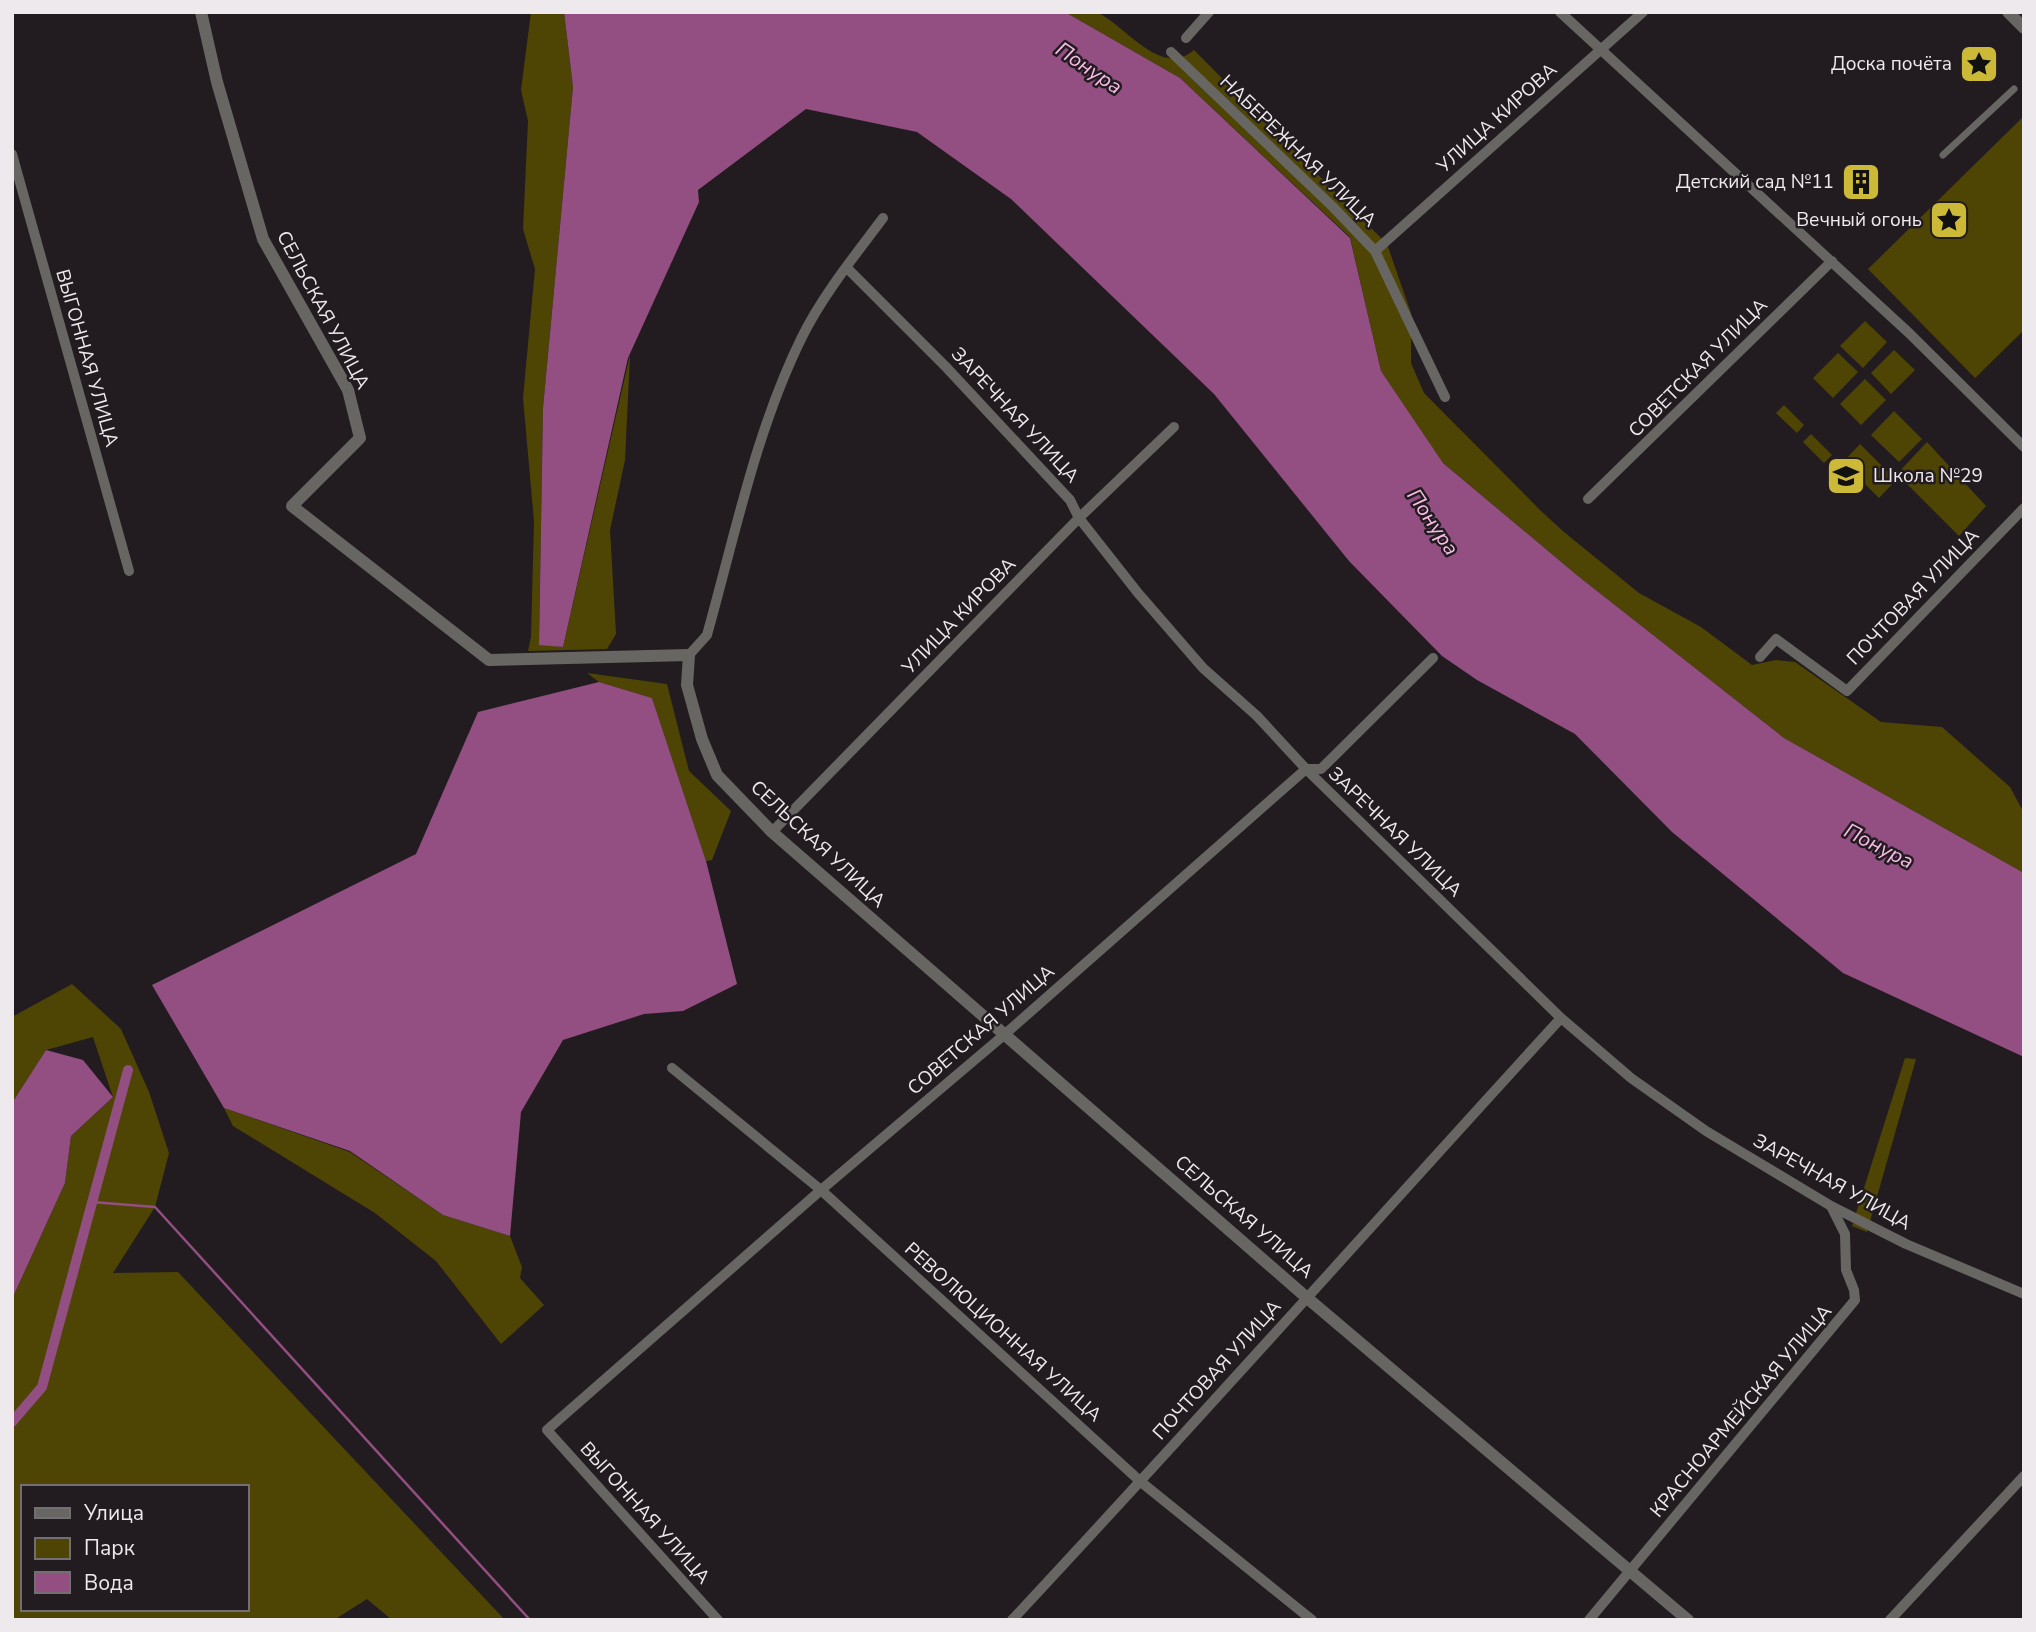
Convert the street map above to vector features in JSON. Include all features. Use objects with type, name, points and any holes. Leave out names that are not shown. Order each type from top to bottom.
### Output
[{"type":"street","name":"СЕЛЬСКАЯ УЛИЦА","points":[[201,12],[217,82],[262,239],[348,390],[360,438],[292,506],[489,660],[689,655],[687,685],[702,739],[717,775],[772,832],[1306,1297],[1688,1620]]},
{"type":"street","points":[[1186,38],[1209,12]]},
{"type":"street","points":[[1560,12],[1909,332],[1932,358],[2024,447]]},
{"type":"street","name":"УЛИЦА КИРОВА","points":[[1375,251],[1643,12]]},
{"type":"street","points":[[2008,12],[2024,28]]},
{"type":"street","name":"НАБЕРЕЖНАЯ УЛИЦА","points":[[1171,52],[1333,207],[1375,251],[1445,397]]},
{"type":"street","points":[[1943,155],[2014,89]]},
{"type":"street","name":"ВЫГОННАЯ УЛИЦА","points":[[12,154],[129,571]]},
{"type":"street","points":[[689,655],[707,635],[767,422],[803,335],[846,267],[883,218]]},
{"type":"street","name":"СОВЕТСКАЯ УЛИЦА","points":[[1588,499],[1832,261]]},
{"type":"street","name":"ЗАРЕЧНАЯ УЛИЦА","points":[[846,267],[946,367],[1070,500],[1079,518],[1138,593],[1203,668],[1257,716],[1306,769],[1561,1018],[1632,1078],[1706,1131],[1831,1206],[1906,1244],[2024,1294]]},
{"type":"street","name":"УЛИЦА КИРОВА","points":[[772,832],[1079,518],[1174,427]]},
{"type":"street","name":"ПОЧТОВАЯ УЛИЦА","points":[[1760,657],[1776,639],[1847,691],[2024,508]]},
{"type":"street","name":"СОВЕТСКАЯ УЛИЦА","points":[[547,1430],[821,1190],[1004,1035],[1306,769],[1321,769],[1433,658]]},
{"type":"street","name":"ПОЧТОВАЯ УЛИЦА","points":[[1012,1620],[1141,1482],[1561,1018]]},
{"type":"street","name":"РЕВОЛЮЦИОННАЯ УЛИЦА","points":[[672,1068],[821,1190],[1141,1482],[1312,1620]]},
{"type":"street","name":"КРАСНОАРМЕЙСКАЯ УЛИЦА","points":[[1589,1620],[1855,1300],[1846,1270],[1845,1234],[1831,1206]]},
{"type":"street","name":"ВЫГОННАЯ УЛИЦА","points":[[547,1430],[718,1620]]},
{"type":"street","points":[[1890,1620],[2024,1476]]},
{"type":"green space","points":[[531,12],[564,12],[573,87],[543,408],[539,644],[563,647],[630,355],[625,460],[610,530],[616,634],[607,649],[528,651],[531,637],[534,521],[523,398],[535,269],[523,229],[528,121],[521,90]]},
{"type":"green space","points":[[1065,12],[1098,13],[1144,47],[1169,58],[1182,57],[1194,50],[1387,244],[1411,313],[1411,363],[1424,393],[1541,511],[1639,593],[1701,627],[1752,665],[1776,660],[1795,662],[1881,722],[1942,727],[2010,787],[2024,813],[2024,873],[1784,738],[1578,576],[1442,462],[1381,371],[1350,237],[1180,78]]},
{"type":"green space","points":[[2024,116],[2024,330],[1975,378],[1868,269]]},
{"type":"green space","points":[[1865,321],[1887,342],[1863,368],[1840,346]]},
{"type":"green space","points":[[1894,350],[1915,370],[1891,394],[1871,373]]},
{"type":"green space","points":[[1838,353],[1858,372],[1833,398],[1813,378]]},
{"type":"green space","points":[[1865,379],[1886,400],[1861,425],[1840,404]]},
{"type":"green space","points":[[1784,405],[1804,425],[1797,433],[1776,413]]},
{"type":"green space","points":[[1894,411],[1922,439],[1899,462],[1871,435]]},
{"type":"green space","points":[[1811,434],[1832,455],[1824,463],[1803,442]]},
{"type":"green space","points":[[1927,442],[1986,506],[1959,536],[1897,474]]},
{"type":"green space","points":[[1860,444],[1896,480],[1879,498],[1843,462]]},
{"type":"green space","points":[[587,673],[667,684],[689,771],[731,811],[712,860],[706,861],[652,698],[599,682]]},
{"type":"green space","points":[[72,984],[121,1029],[149,1092],[169,1153],[155,1207],[113,1273],[178,1272],[505,1620],[392,1620],[367,1599],[334,1620],[12,1620],[12,1299],[65,1183],[71,1136],[113,1097],[93,1037],[46,1050],[12,1103],[12,1017]]},
{"type":"green space","points":[[1905,1058],[1916,1059],[1867,1232],[1852,1226]]},
{"type":"green space","points":[[224,1108],[350,1152],[443,1215],[510,1236],[522,1267],[520,1278],[544,1305],[501,1344],[436,1261],[375,1213],[233,1126]]},
{"type":"water","name":"Понура","points":[[564,12],[1065,12],[1180,78],[1350,238],[1381,371],[1443,463],[1578,576],[1784,738],[2024,873],[2024,1057],[1843,973],[1672,832],[1575,734],[1477,680],[1442,656],[1349,561],[1214,394],[1011,199],[917,132],[806,109],[698,190],[699,202],[628,358],[563,647],[539,645],[543,408],[573,87]]},
{"type":"water","points":[[599,682],[652,698],[706,861],[737,984],[683,1011],[644,1014],[563,1040],[521,1112],[510,1236],[443,1215],[350,1151],[224,1108],[152,985],[416,854],[478,712]]},
{"type":"water","points":[[46,1050],[83,1060],[113,1097],[71,1136],[65,1183],[12,1299],[12,1103]]},
{"type":"waterway","points":[[12,1422],[42,1387],[128,1070]]},
{"type":"waterway","points":[[92,1202],[155,1207],[530,1620]]},
{"type":"place","name":"Доска почёта","points":[[1979,64]]},
{"type":"place","name":"Детский сад №11","points":[[1861,182]]},
{"type":"place","name":"Вечный огонь","points":[[1949,220]]},
{"type":"place","name":"Школа №29","points":[[1846,476]]}]
